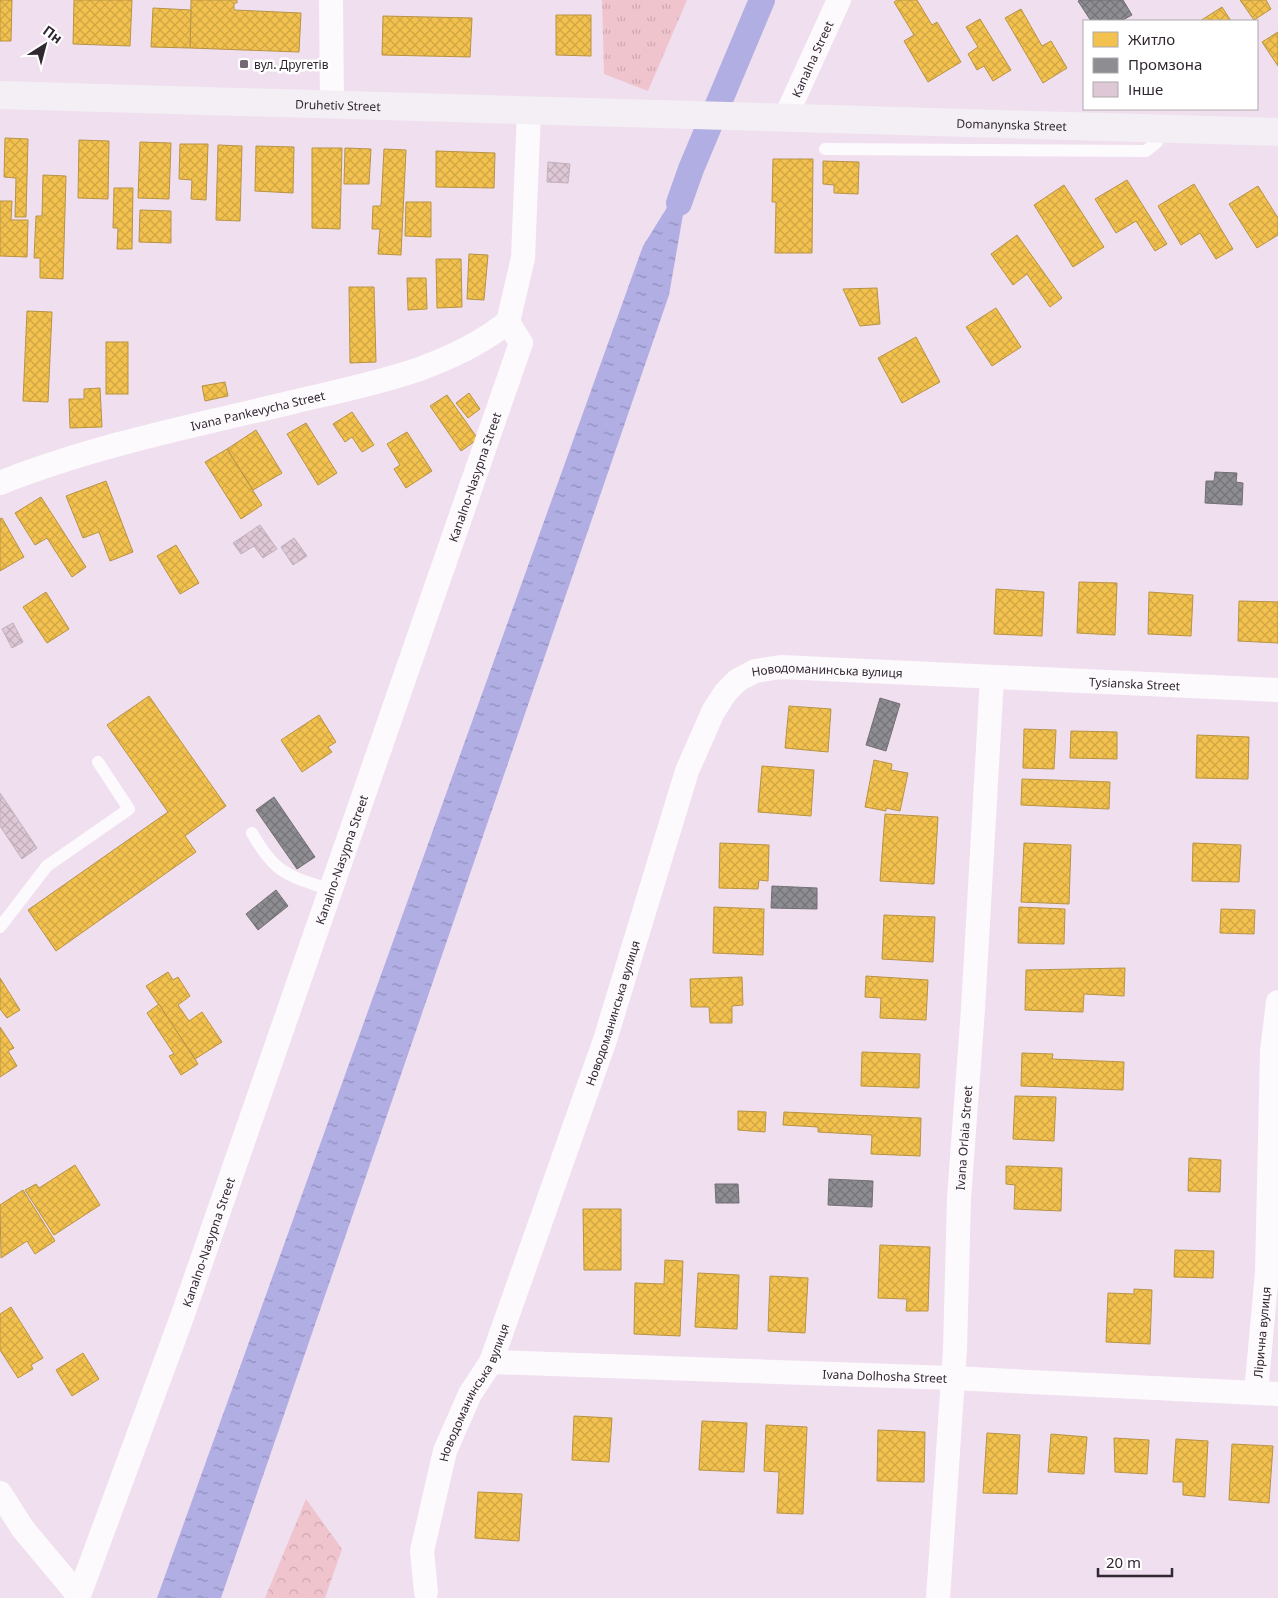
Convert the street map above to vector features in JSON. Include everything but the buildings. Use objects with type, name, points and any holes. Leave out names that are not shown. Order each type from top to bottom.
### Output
[{"type":"main road","name":"Druhetiv Street","points":[[0,95],[747,118]]},
{"type":"main road","name":"Domanynska Street","points":[[747,118],[1278,132]]},
{"type":"street","points":[[331,0],[332,105]]},
{"type":"street","name":"Kanalna Street","points":[[785,118],[839,0]]},
{"type":"street","points":[[508,322],[524,258],[529,111]]},
{"type":"street","name":"Ivana Pankevycha Street","points":[[0,483],[146,437],[405,375],[450,357],[492,334],[508,322]]},
{"type":"street","name":"Kanalno-Nasypna Street","points":[[78,1597],[182,1317],[520,343],[508,322]]},
{"type":"street","name":"Новодоманинська вулиця","points":[[426,1592],[422,1551],[445,1451],[470,1394],[491,1362],[605,1040],[687,770],[713,712],[725,693],[738,680],[755,671],[781,667],[992,678]]},
{"type":"street","name":"Tysianska Street","points":[[992,678],[1278,690]]},
{"type":"street","name":"Ivana Orlaia Street","points":[[938,1598],[952,1378],[959,1198],[973,1009],[992,678]]},
{"type":"street","name":"Лірична вулиця","points":[[1267,1393],[1267,1272],[1272,1051],[1278,1002]]},
{"type":"street","name":"Ivana Dolhosha Street","points":[[491,1362],[952,1378],[1267,1393]]},
{"type":"street","points":[[0,1493],[23,1529],[78,1597]]},
{"type":"lane","points":[[825,149],[1146,151],[1157,142],[1159,129]]},
{"type":"lane","points":[[0,927],[47,866],[129,809],[98,762]]},
{"type":"lane","points":[[252,833],[266,857],[281,871],[331,890]]},
{"type":"green space","points":[[602,0],[687,0],[648,91],[604,74]]},
{"type":"green space","points":[[306,1499],[342,1549],[325,1598],[265,1598]]},
{"type":"water","points":[[691,169],[669,295],[221,1598],[157,1598],[643,246]]},
{"type":"waterway","points":[[679,203],[691,169],[762,0]]},
{"type":"place","name":"вул. Другетів","points":[[244,64]]}]
